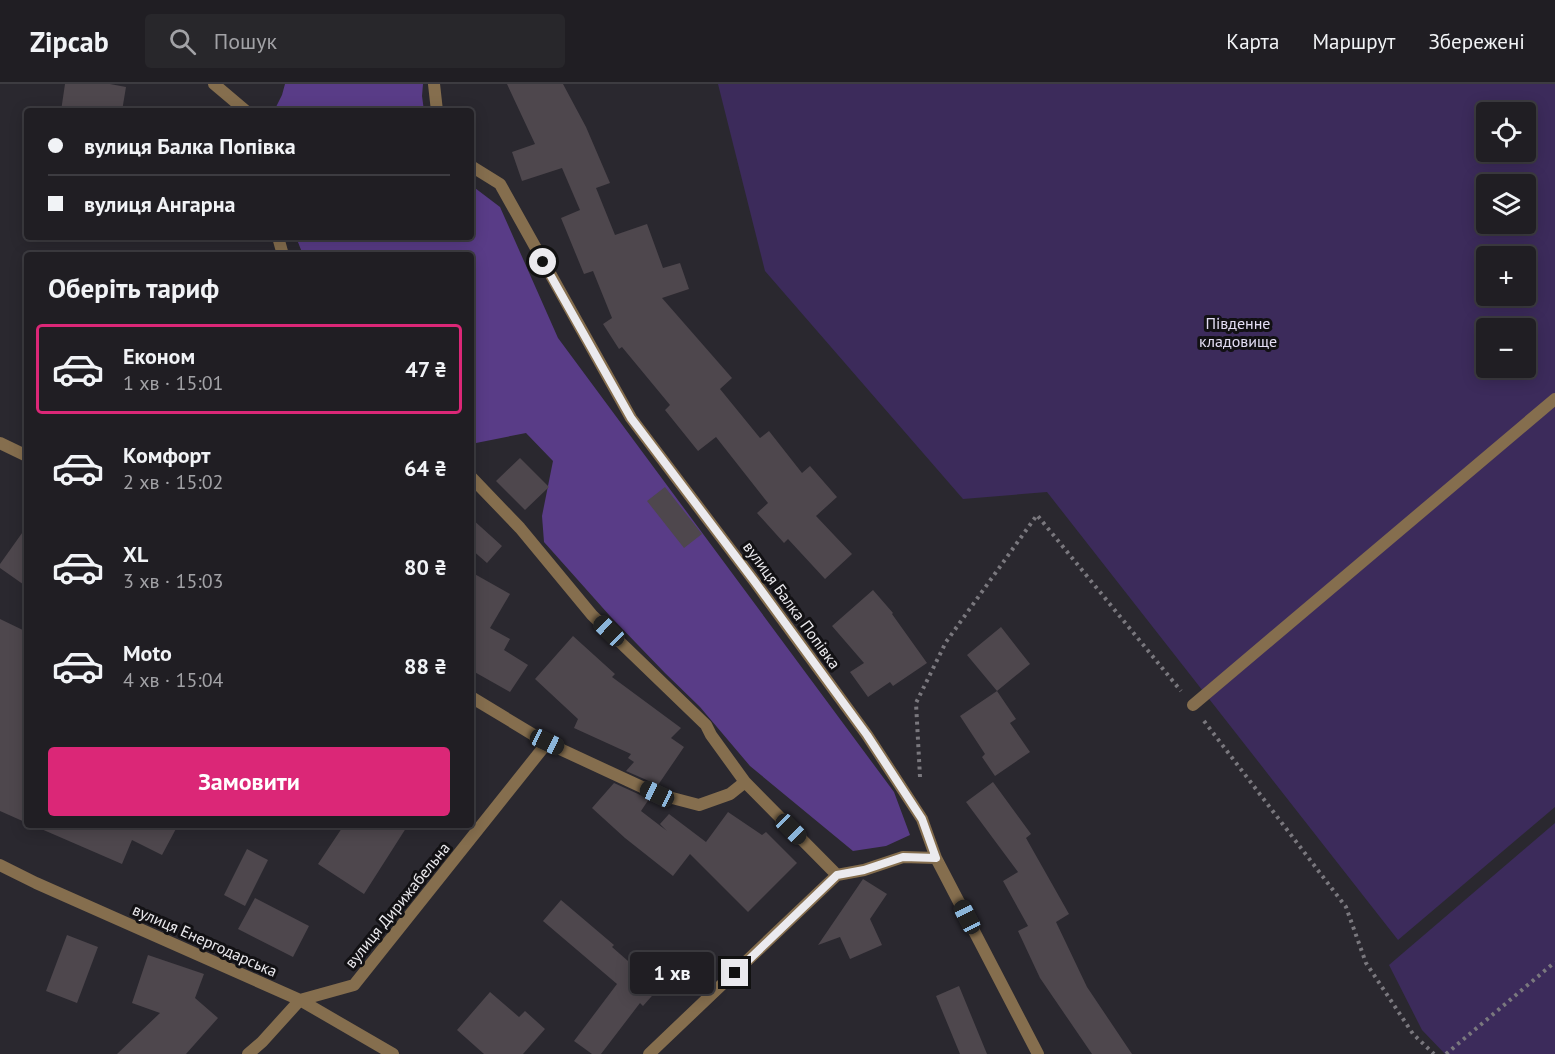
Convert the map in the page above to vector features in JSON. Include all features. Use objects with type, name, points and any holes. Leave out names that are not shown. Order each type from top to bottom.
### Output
[{"type":"street","points":[[214,84],[242,108]]},
{"type":"street","points":[[434,84],[437,108]]},
{"type":"street","name":"вулиця Балка Попівка","points":[[474,168],[500,184],[631,418],[867,735],[922,819],[936,858],[1038,1054]]},
{"type":"street","points":[[1193,705],[1555,399]]},
{"type":"street","points":[[0,443],[24,455]]},
{"type":"street","points":[[474,480],[520,528],[592,615],[706,725],[745,783],[837,875]]},
{"type":"street","points":[[474,700],[547,742],[657,794],[699,805],[730,794],[745,783]]},
{"type":"street","name":"вулиця Дирижабельна","points":[[300,1000],[354,985],[547,742]]},
{"type":"street","points":[[649,1054],[837,875],[864,870],[903,857],[936,858]]},
{"type":"street","name":"вулиця Енергодарська","points":[[0,865],[300,1000],[393,1054]]},
{"type":"street","points":[[248,1054],[300,1000]]},
{"type":"path","points":[[921,784],[916,703],[946,642],[1037,515],[1193,705],[1346,906],[1366,963],[1413,1034],[1434,1054]]},
{"type":"path","points":[[1446,1054],[1555,962]]},
{"type":"green space","name":"Південне кладовище","points":[[718,84],[1555,84],[1555,807],[1398,940],[1047,492],[963,499],[765,271]]},
{"type":"green space","points":[[1555,823],[1555,1054],[1445,1054],[1422,1030],[1389,965]]},
{"type":"shaded area","points":[[285,84],[423,84],[424,108],[276,108]]},
{"type":"shaded area","points":[[474,187],[500,207],[558,338],[894,792],[910,835],[886,846],[853,851],[750,766],[700,707],[610,616],[544,542],[542,516],[553,461],[526,433],[474,442],[474,252],[302,252],[297,240],[474,240]]},
{"type":"building","points":[[65,84],[110,84],[126,87],[122,108],[61,108]]},
{"type":"building","points":[[507,84],[563,84],[586,127],[610,183],[596,188],[615,235],[647,224],[663,268],[680,263],[689,289],[662,298],[732,378],[720,389],[760,438],[769,431],[802,473],[810,466],[837,497],[816,516],[852,554],[825,579],[788,539],[784,543],[757,513],[768,503],[716,437],[698,451],[665,410],[670,405],[622,347],[619,349],[603,324],[612,318],[593,271],[584,274],[561,218],[580,210],[562,168],[522,181],[512,152],[535,144]]},
{"type":"building","points":[[520,458],[549,487],[525,510],[496,481]]},
{"type":"building","points":[[665,487],[702,534],[684,548],[647,501]]},
{"type":"building","points":[[474,521],[502,546],[487,563],[474,552]]},
{"type":"building","points":[[24,530],[24,585],[0,568],[0,564]]},
{"type":"building","points":[[474,574],[510,594],[490,628],[510,639],[504,650],[528,665],[510,692],[474,672]]},
{"type":"building","points":[[873,590],[893,613],[927,663],[893,686],[890,682],[868,697],[850,672],[864,663],[832,626]]},
{"type":"building","points":[[0,619],[24,631],[24,822],[0,811]]},
{"type":"building","points":[[1001,627],[1030,664],[997,691],[967,655]]},
{"type":"building","points":[[573,636],[615,674],[612,677],[681,728],[671,738],[684,747],[658,785],[626,771],[634,762],[628,758],[631,754],[574,728],[578,719],[535,679]]},
{"type":"building","points":[[997,691],[1016,719],[1010,723],[1030,752],[995,776],[982,757],[985,754],[960,716]]},
{"type":"building","points":[[993,782],[1031,834],[1026,838],[1069,914],[1056,922],[1087,987],[1132,1054],[1092,1054],[1040,978],[1018,931],[1028,926],[1003,881],[1018,872],[966,802]]},
{"type":"building","points":[[614,783],[649,799],[641,811],[667,831],[660,824],[669,814],[706,842],[728,812],[762,835],[766,832],[797,863],[748,912],[690,854],[673,876],[592,808]]},
{"type":"building","points":[[39,828],[176,828],[162,855],[132,840],[122,864]]},
{"type":"building","points":[[342,828],[406,828],[364,894],[318,864]]},
{"type":"building","points":[[247,849],[268,860],[245,906],[224,895]]},
{"type":"building","points":[[863,879],[887,894],[870,919],[882,945],[850,959],[840,937],[818,945]]},
{"type":"building","points":[[255,898],[309,926],[293,957],[238,929]]},
{"type":"building","points":[[561,900],[614,945],[612,947],[659,988],[643,1006],[640,1003],[601,1054],[592,1054],[574,1041],[617,984],[543,921]]},
{"type":"building","points":[[67,935],[98,947],[77,1003],[46,991]]},
{"type":"building","points":[[148,955],[204,974],[195,998],[218,1018],[186,1054],[117,1054],[160,1013],[132,1003]]},
{"type":"building","points":[[959,986],[987,1054],[960,1054],[936,996]]},
{"type":"building","points":[[490,992],[519,1017],[525,1011],[545,1029],[523,1054],[484,1054],[457,1030]]},
{"type":"route","points":[[543,262],[631,418],[867,735],[922,819],[936,858],[903,857],[864,870],[837,875],[735,973]]}]
